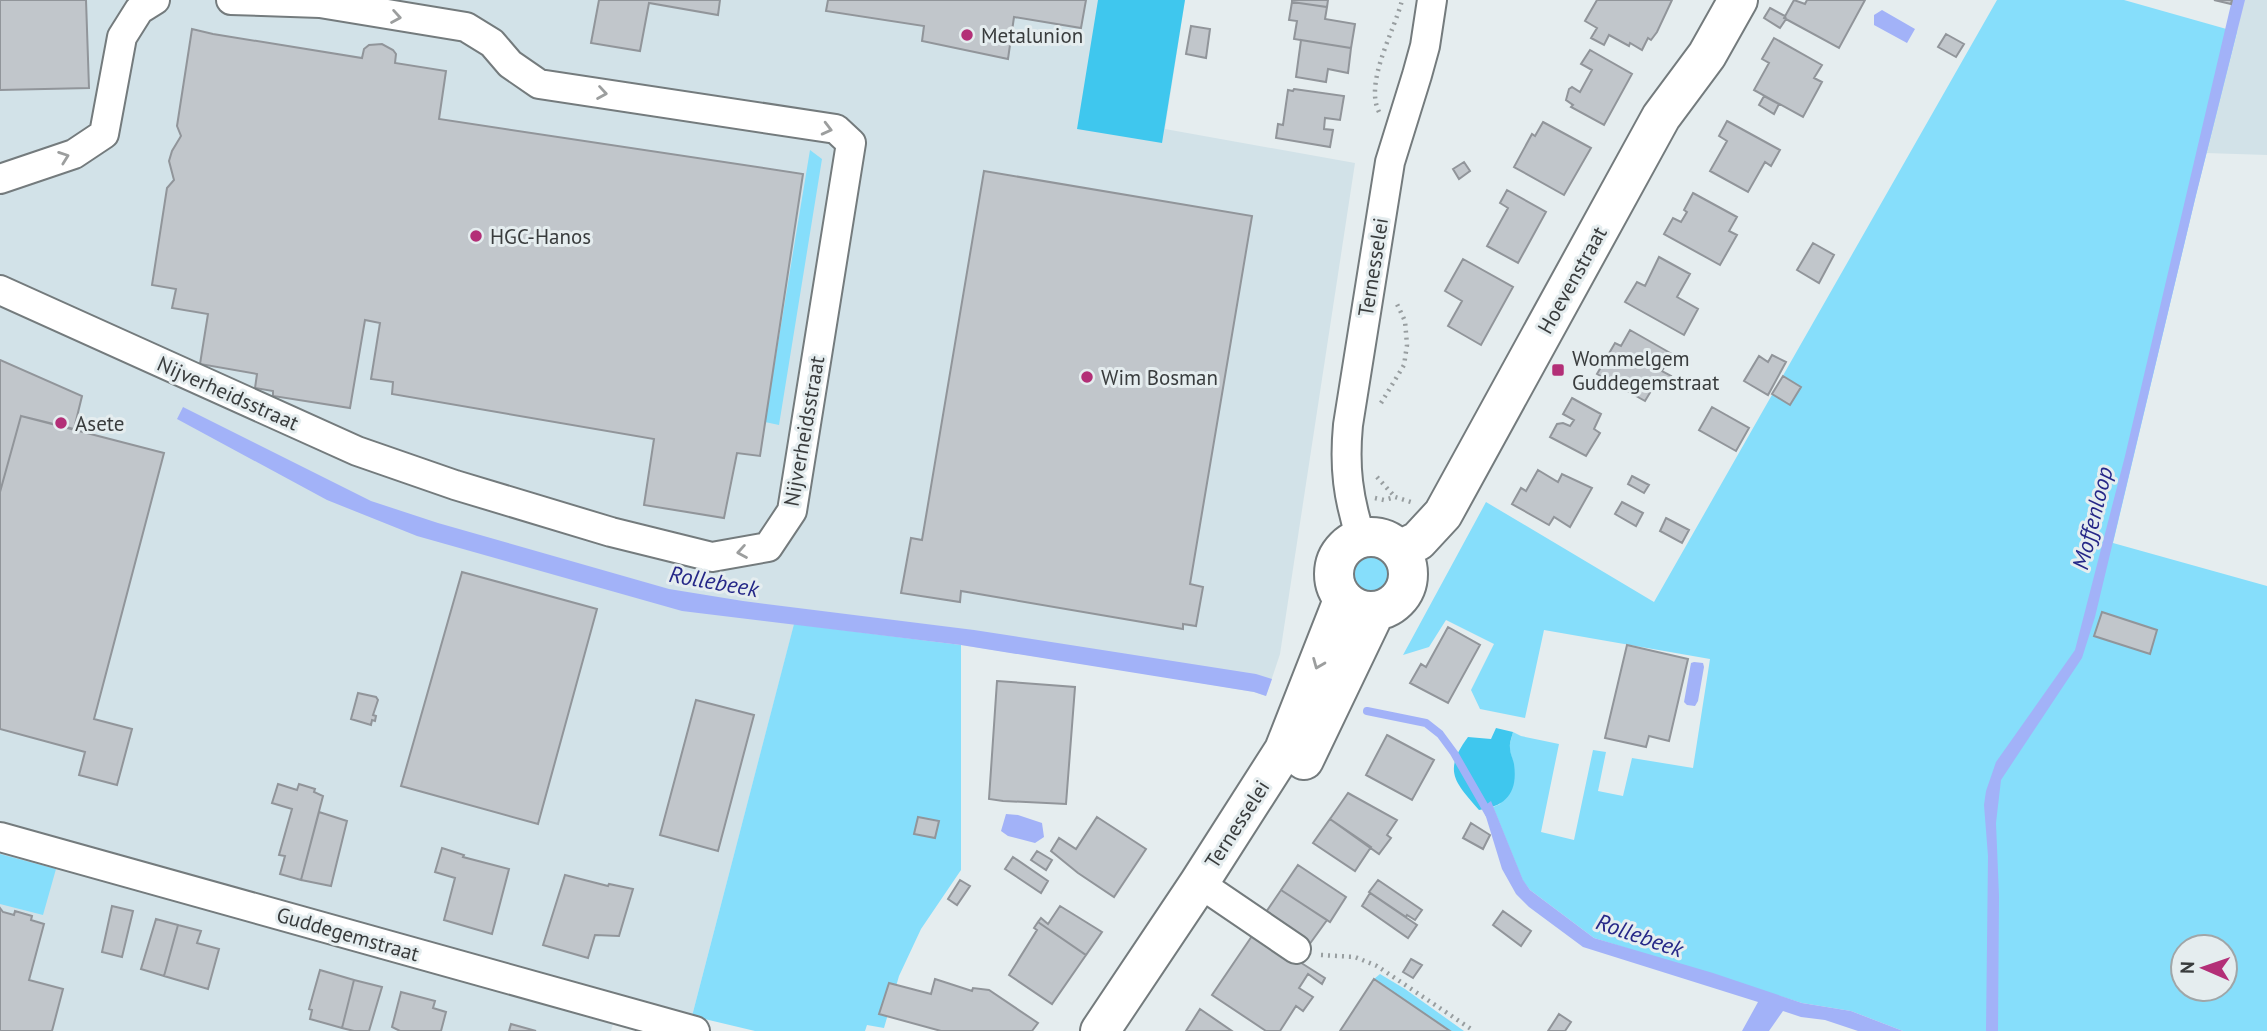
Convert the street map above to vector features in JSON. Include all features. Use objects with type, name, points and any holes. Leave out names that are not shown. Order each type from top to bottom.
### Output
[{"type":"street","points":[[0,179],[74,154],[104,134],[122,37],[139,10],[155,0]]},
{"type":"street","name":"Nijverheidsstraat","points":[[0,290],[357,452],[455,485],[611,532],[712,557],[768,547],[792,511],[852,144],[836,129],[540,84],[510,64],[492,43],[466,27],[320,3],[231,0]]},
{"type":"street","name":"Ternesselei","points":[[1361,538],[1350,503],[1347,478],[1345,455],[1348,425],[1390,162],[1422,56],[1432,0]]},
{"type":"street","name":"Hoevenstraat","points":[[1399,550],[1418,541],[1443,514],[1661,117],[1707,55],[1738,0]]},
{"type":"street","points":[[1374,537],[1388,541],[1399,550],[1408,571],[1403,593],[1396,602],[1359,606],[1336,590],[1334,564],[1349,544],[1361,538],[1374,537]]},
{"type":"street","name":"Ternesselei","points":[[1100,1031],[1303,763],[1359,606]]},
{"type":"street","name":"Guddegemstraat","points":[[0,837],[695,1031]]},
{"type":"street","points":[[1208,889],[1296,949]]},
{"type":"street","name":"Ternesselei","points":[[1126,1031],[1208,889]]},
{"type":"path","points":[[1377,477],[1395,497]]},
{"type":"path","points":[[1296,949],[1308,954],[1355,957],[1377,965],[1474,1031]]},
{"type":"shaded area","points":[[0,0],[1185,0],[1165,129],[1355,163],[1280,654],[1266,696],[961,645],[794,625],[692,1016],[621,995],[611,1031],[0,1031]]},
{"type":"shaded area","points":[[1098,0],[1185,0],[1162,143],[1077,129]]},
{"type":"shaded area","points":[[1997,0],[2124,0],[2237,32],[2113,543],[2267,586],[2267,1031],[1903,1031],[1851,1011],[1802,1003],[1594,938],[1530,890],[1523,881],[1493,807],[1500,804],[1514,766],[1509,747],[1513,732],[1559,744],[1541,832],[1574,840],[1593,750],[1606,752],[1598,791],[1623,796],[1632,758],[1693,768],[1710,659],[1544,630],[1525,718],[1480,709],[1471,690],[1494,644],[1446,620],[1429,647],[1403,655],[1486,502],[1654,602]]},
{"type":"shaded area","points":[[2232,0],[2267,0],[2267,155],[2206,153],[2237,33]]},
{"type":"shaded area","points":[[2232,0],[2245,0],[2095,617],[2082,658],[2001,780],[1996,823],[1999,896],[1998,1031],[1986,1031],[1986,791],[1996,762],[2075,650],[2125,456]]},
{"type":"shaded area","points":[[1882,10],[1915,29],[1907,43],[1874,25],[1874,15]]},
{"type":"shaded area","points":[[810,150],[822,159],[779,425],[765,422]]},
{"type":"shaded area","points":[[183,407],[371,501],[438,523],[669,589],[974,630],[1256,674],[1272,679],[1266,696],[961,645],[682,611],[417,536],[327,500],[177,419]]},
{"type":"shaded area","points":[[1371,556],[1383,562],[1389,574],[1383,586],[1371,592],[1359,586],[1353,574],[1359,562]]},
{"type":"shaded area","points":[[794,624],[961,645],[961,870],[921,929],[899,976],[884,1028],[867,1025],[865,1031],[755,1031],[692,1016]]},
{"type":"shaded area","points":[[1691,663],[1703,663],[1704,667],[1695,706],[1684,702]]},
{"type":"shaded area","points":[[1496,728],[1513,732],[1510,752],[1514,764],[1514,783],[1503,801],[1479,810],[1458,783],[1454,767],[1460,749],[1468,737],[1491,739]]},
{"type":"shaded area","points":[[1491,801],[1523,880],[1530,890],[1594,938],[1802,1003],[1851,1011],[1903,1031],[1858,1031],[1825,1020],[1783,1011],[1769,1031],[1742,1031],[1758,1002],[1583,947],[1529,907],[1516,894],[1502,869],[1483,807]]},
{"type":"shaded area","points":[[1006,814],[1042,823],[1044,837],[1035,843],[1008,836],[1001,831]]},
{"type":"shaded area","points":[[0,854],[56,869],[43,915],[0,904]]},
{"type":"shaded area","points":[[1380,974],[1464,1031],[1450,1031],[1374,979]]},
{"type":"building","points":[[0,0],[86,0],[89,88],[0,90]]},
{"type":"building","points":[[599,0],[720,0],[718,15],[649,3],[640,51],[591,43]]},
{"type":"building","name":"Metalunion","points":[[828,0],[1086,0],[1081,28],[1014,17],[1008,59],[922,41],[924,26],[826,11]]},
{"type":"building","points":[[1292,0],[1328,0],[1327,7]]},
{"type":"building","points":[[1597,0],[1672,0],[1657,32],[1651,40],[1648,38],[1642,50],[1609,35],[1604,45],[1591,38],[1597,28],[1585,21]]},
{"type":"building","points":[[1794,0],[1805,4],[1807,0],[1865,0],[1839,48],[1784,18]]},
{"type":"building","points":[[2214,0],[2232,0],[2231,4]]},
{"type":"building","points":[[1292,2],[1327,7],[1325,19],[1355,24],[1351,48],[1294,39],[1297,21],[1289,20]]},
{"type":"building","points":[[1770,8],[1785,16],[1780,28],[1764,18]]},
{"type":"building","points":[[1191,26],[1210,29],[1206,58],[1186,54]]},
{"type":"building","name":"HGC-Hanos","points":[[192,29],[362,58],[364,49],[369,45],[382,44],[396,54],[395,63],[446,71],[439,119],[803,174],[760,456],[737,453],[724,518],[644,505],[654,439],[392,394],[393,382],[371,379],[380,323],[365,320],[350,408],[273,396],[273,391],[255,388],[257,374],[200,364],[208,314],[172,308],[176,289],[152,285],[167,188],[174,180],[169,161],[181,136],[177,126]]},
{"type":"building","points":[[1946,34],[1964,44],[1956,57],[1938,47]]},
{"type":"building","points":[[1774,38],[1822,65],[1814,78],[1822,82],[1803,117],[1754,90],[1769,63],[1762,59]]},
{"type":"building","points":[[1301,40],[1351,48],[1348,73],[1328,69],[1326,82],[1296,77]]},
{"type":"building","points":[[1590,50],[1632,74],[1604,125],[1571,107],[1573,105],[1566,100],[1572,87],[1580,92],[1592,70],[1581,64]]},
{"type":"building","points":[[1288,90],[1344,96],[1340,120],[1325,118],[1324,129],[1333,130],[1330,147],[1276,138],[1278,124],[1283,125]]},
{"type":"building","points":[[1764,96],[1779,104],[1774,114],[1759,105]]},
{"type":"building","points":[[1727,121],[1780,150],[1771,166],[1765,162],[1748,192],[1710,171],[1727,141],[1719,136]]},
{"type":"building","points":[[1543,122],[1591,148],[1564,195],[1514,167],[1532,134],[1535,136]]},
{"type":"building","points":[[1464,162],[1470,171],[1459,179],[1453,169]]},
{"type":"building","name":"Wim Bosman","points":[[984,171],[1252,216],[1190,584],[1203,587],[1196,626],[1183,624],[1183,629],[961,591],[960,602],[901,593],[911,538],[922,540]]},
{"type":"building","points":[[1507,190],[1546,212],[1518,263],[1487,246],[1508,208],[1500,203]]},
{"type":"building","points":[[1693,193],[1737,217],[1729,231],[1737,235],[1720,265],[1664,234],[1673,218],[1681,222]]},
{"type":"building","points":[[1813,243],[1834,255],[1819,283],[1797,270]]},
{"type":"building","points":[[1659,257],[1690,274],[1677,297],[1698,309],[1684,335],[1625,302],[1637,282],[1645,286]]},
{"type":"building","points":[[1463,259],[1513,287],[1481,345],[1448,326],[1462,301],[1445,291]]},
{"type":"building","points":[[1630,330],[1672,354],[1662,371],[1671,376],[1663,391],[1654,386],[1645,401],[1597,374],[1615,343],[1621,346]]},
{"type":"building","points":[[1772,355],[1786,362],[1768,395],[1744,381],[1759,356],[1768,362]]},
{"type":"building","name":"Asete","points":[[0,360],[82,396],[74,429],[21,416],[0,492]]},
{"type":"building","points":[[1783,376],[1801,387],[1790,405],[1772,394]]},
{"type":"building","points":[[1572,398],[1601,414],[1594,429],[1600,433],[1586,456],[1550,437],[1557,424],[1570,426],[1574,420],[1563,414]]},
{"type":"building","points":[[1712,407],[1749,428],[1736,451],[1699,430]]},
{"type":"building","points":[[21,416],[164,453],[94,719],[132,729],[117,785],[79,775],[85,752],[0,729],[0,492]]},
{"type":"building","points":[[1538,470],[1558,482],[1562,474],[1592,488],[1570,527],[1554,517],[1549,525],[1512,504],[1521,488],[1526,491]]},
{"type":"building","points":[[1632,476],[1649,485],[1644,493],[1628,484]]},
{"type":"building","points":[[1622,502],[1643,513],[1636,526],[1615,514]]},
{"type":"building","points":[[1666,518],[1689,530],[1682,543],[1660,531]]},
{"type":"building","points":[[462,572],[597,609],[538,824],[401,786]]},
{"type":"building","points":[[2102,612],[2157,630],[2150,654],[2094,636]]},
{"type":"building","points":[[1448,627],[1480,645],[1448,703],[1410,683],[1421,664],[1426,667]]},
{"type":"building","points":[[1627,645],[1688,659],[1669,741],[1649,736],[1646,747],[1605,738]]},
{"type":"building","points":[[997,681],[1075,687],[1066,804],[989,799]]},
{"type":"building","points":[[358,693],[376,697],[378,700],[373,715],[376,716],[375,721],[372,720],[371,725],[351,719]]},
{"type":"building","points":[[696,700],[754,715],[718,851],[660,835]]},
{"type":"building","points":[[1387,735],[1434,760],[1412,800],[1366,775]]},
{"type":"building","points":[[278,784],[297,790],[299,784],[315,789],[314,792],[323,796],[301,880],[280,874],[285,856],[279,855],[292,809],[272,803]]},
{"type":"building","points":[[1348,793],[1397,820],[1387,835],[1391,838],[1379,854],[1330,819]]},
{"type":"building","points":[[319,812],[347,821],[331,886],[301,880]]},
{"type":"building","points":[[918,817],[939,821],[935,838],[914,834]]},
{"type":"building","points":[[1097,817],[1146,849],[1114,897],[1051,851],[1059,838],[1076,849]]},
{"type":"building","points":[[1330,819],[1371,847],[1355,871],[1313,843]]},
{"type":"building","points":[[1471,823],[1490,835],[1483,849],[1463,838]]},
{"type":"building","points":[[442,848],[464,855],[463,857],[509,869],[492,934],[444,920],[455,878],[435,872]]},
{"type":"building","points":[[1037,851],[1052,860],[1046,870],[1031,860]]},
{"type":"building","points":[[1013,857],[1048,881],[1041,893],[1005,869]]},
{"type":"building","points":[[1298,865],[1346,897],[1330,922],[1281,890]]},
{"type":"building","points":[[565,875],[608,886],[609,884],[633,889],[619,936],[595,935],[588,958],[543,945]]},
{"type":"building","points":[[960,880],[970,886],[957,905],[948,899]]},
{"type":"building","points":[[1378,880],[1422,910],[1415,920],[1407,915],[1406,917],[1369,892]]},
{"type":"building","points":[[1281,890],[1327,920],[1309,945],[1264,915]]},
{"type":"building","points":[[1370,893],[1417,925],[1408,938],[1362,906]]},
{"type":"building","points":[[112,906],[133,911],[122,957],[102,952]]},
{"type":"building","points":[[1060,906],[1102,932],[1086,955],[1038,922],[1041,918],[1048,924]]},
{"type":"building","points":[[0,908],[3,912],[14,915],[15,911],[32,916],[31,920],[44,924],[29,980],[63,989],[52,1031],[0,1031]]},
{"type":"building","points":[[1503,911],[1531,931],[1521,946],[1493,925]]},
{"type":"building","points":[[156,919],[178,925],[164,976],[141,969]]},
{"type":"building","points":[[1038,922],[1086,955],[1052,1004],[1009,975],[1037,930],[1034,928]]},
{"type":"building","points":[[178,925],[201,931],[197,943],[219,949],[208,989],[164,976]]},
{"type":"building","points":[[1254,933],[1325,978],[1322,984],[1308,974],[1299,988],[1313,997],[1303,1011],[1296,1006],[1280,1031],[1266,1031],[1212,995]]},
{"type":"building","points":[[1411,959],[1422,965],[1413,978],[1403,972]]},
{"type":"building","points":[[320,970],[354,980],[342,1028],[310,1019],[312,1010],[309,1009]]},
{"type":"building","points":[[935,979],[972,991],[973,988],[989,990],[1038,1023],[1032,1031],[941,1031],[879,1014],[889,983],[931,994]]},
{"type":"building","points":[[1374,979],[1450,1031],[1340,1031]]},
{"type":"building","points":[[354,980],[382,987],[369,1031],[342,1028]]},
{"type":"building","points":[[401,992],[435,1001],[433,1008],[446,1012],[441,1031],[400,1031],[392,1027]]},
{"type":"building","points":[[1200,1009],[1232,1031],[1186,1031]]},
{"type":"building","points":[[1559,1014],[1571,1022],[1565,1031],[1548,1031]]},
{"type":"building","points":[[511,1024],[536,1031],[509,1031]]},
{"type":"waterway","name":"Rollebeek","points":[[1367,711],[1426,723],[1440,734],[1489,814]]},
{"type":"place","name":"Metalunion","points":[[967,35]]},
{"type":"place","name":"HGC-Hanos","points":[[476,236]]},
{"type":"place","name":"Wommelgem Guddegemstraat","points":[[1558,370]]},
{"type":"place","name":"Wim Bosman","points":[[1087,377]]},
{"type":"place","name":"Asete","points":[[61,423]]},
{"type":"water label","name":"Moffenloop","points":[[2092,518]]}]
